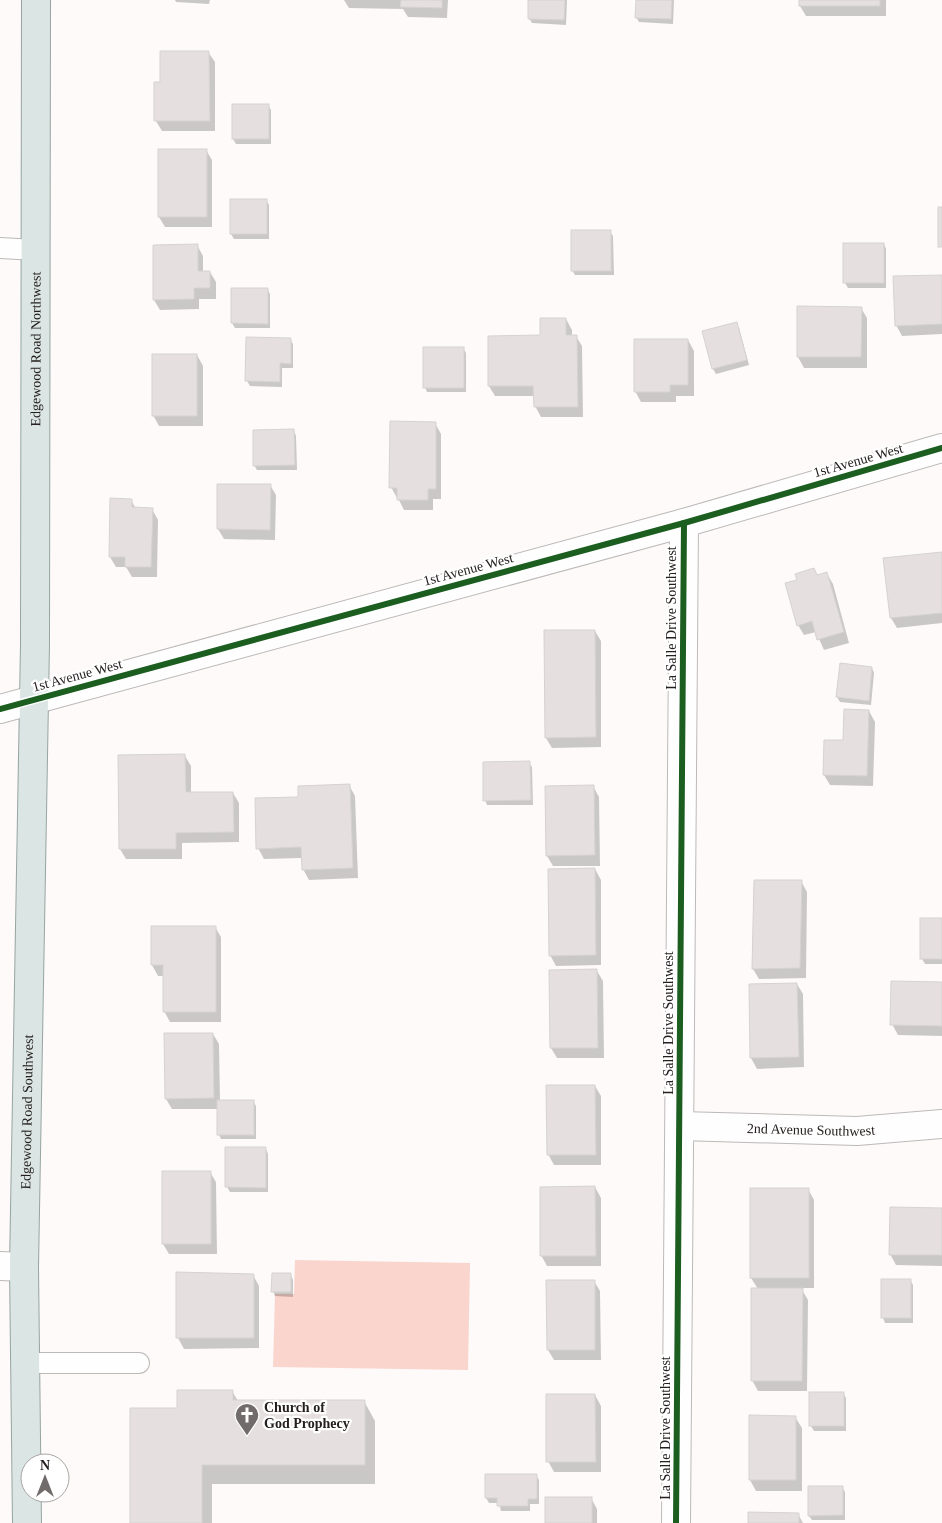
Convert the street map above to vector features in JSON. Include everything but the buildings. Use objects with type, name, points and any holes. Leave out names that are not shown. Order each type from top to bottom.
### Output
[{"type":"main road","name":"Edgewood Road Northwest","points":[[34,700],[36,0]]},
{"type":"main road","name":"Edgewood Road Southwest","points":[[27,1523],[25,1363],[12,1266],[34,700]]},
{"type":"street","name":"1st Avenue West","points":[[0,709],[684,523],[942,448]]},
{"type":"street","name":"La Salle Drive Southwest","points":[[676,1523],[684,523]]},
{"type":"street","name":"2nd Avenue Southwest","points":[[680,1126],[857,1131],[942,1124]]},
{"type":"lane","points":[[0,248],[36,250]]},
{"type":"lane","points":[[25,1363],[139,1363]]},
{"type":"shaded area","points":[[295,1260],[470,1263],[468,1370],[273,1367],[275,1294],[294,1294]]},
{"type":"cycle path","points":[[0,709],[684,523],[942,448]]},
{"type":"cycle path","points":[[676,1523],[684,523]]},
{"type":"place","name":"Church of God Prophecy","points":[[247,1436]]}]
